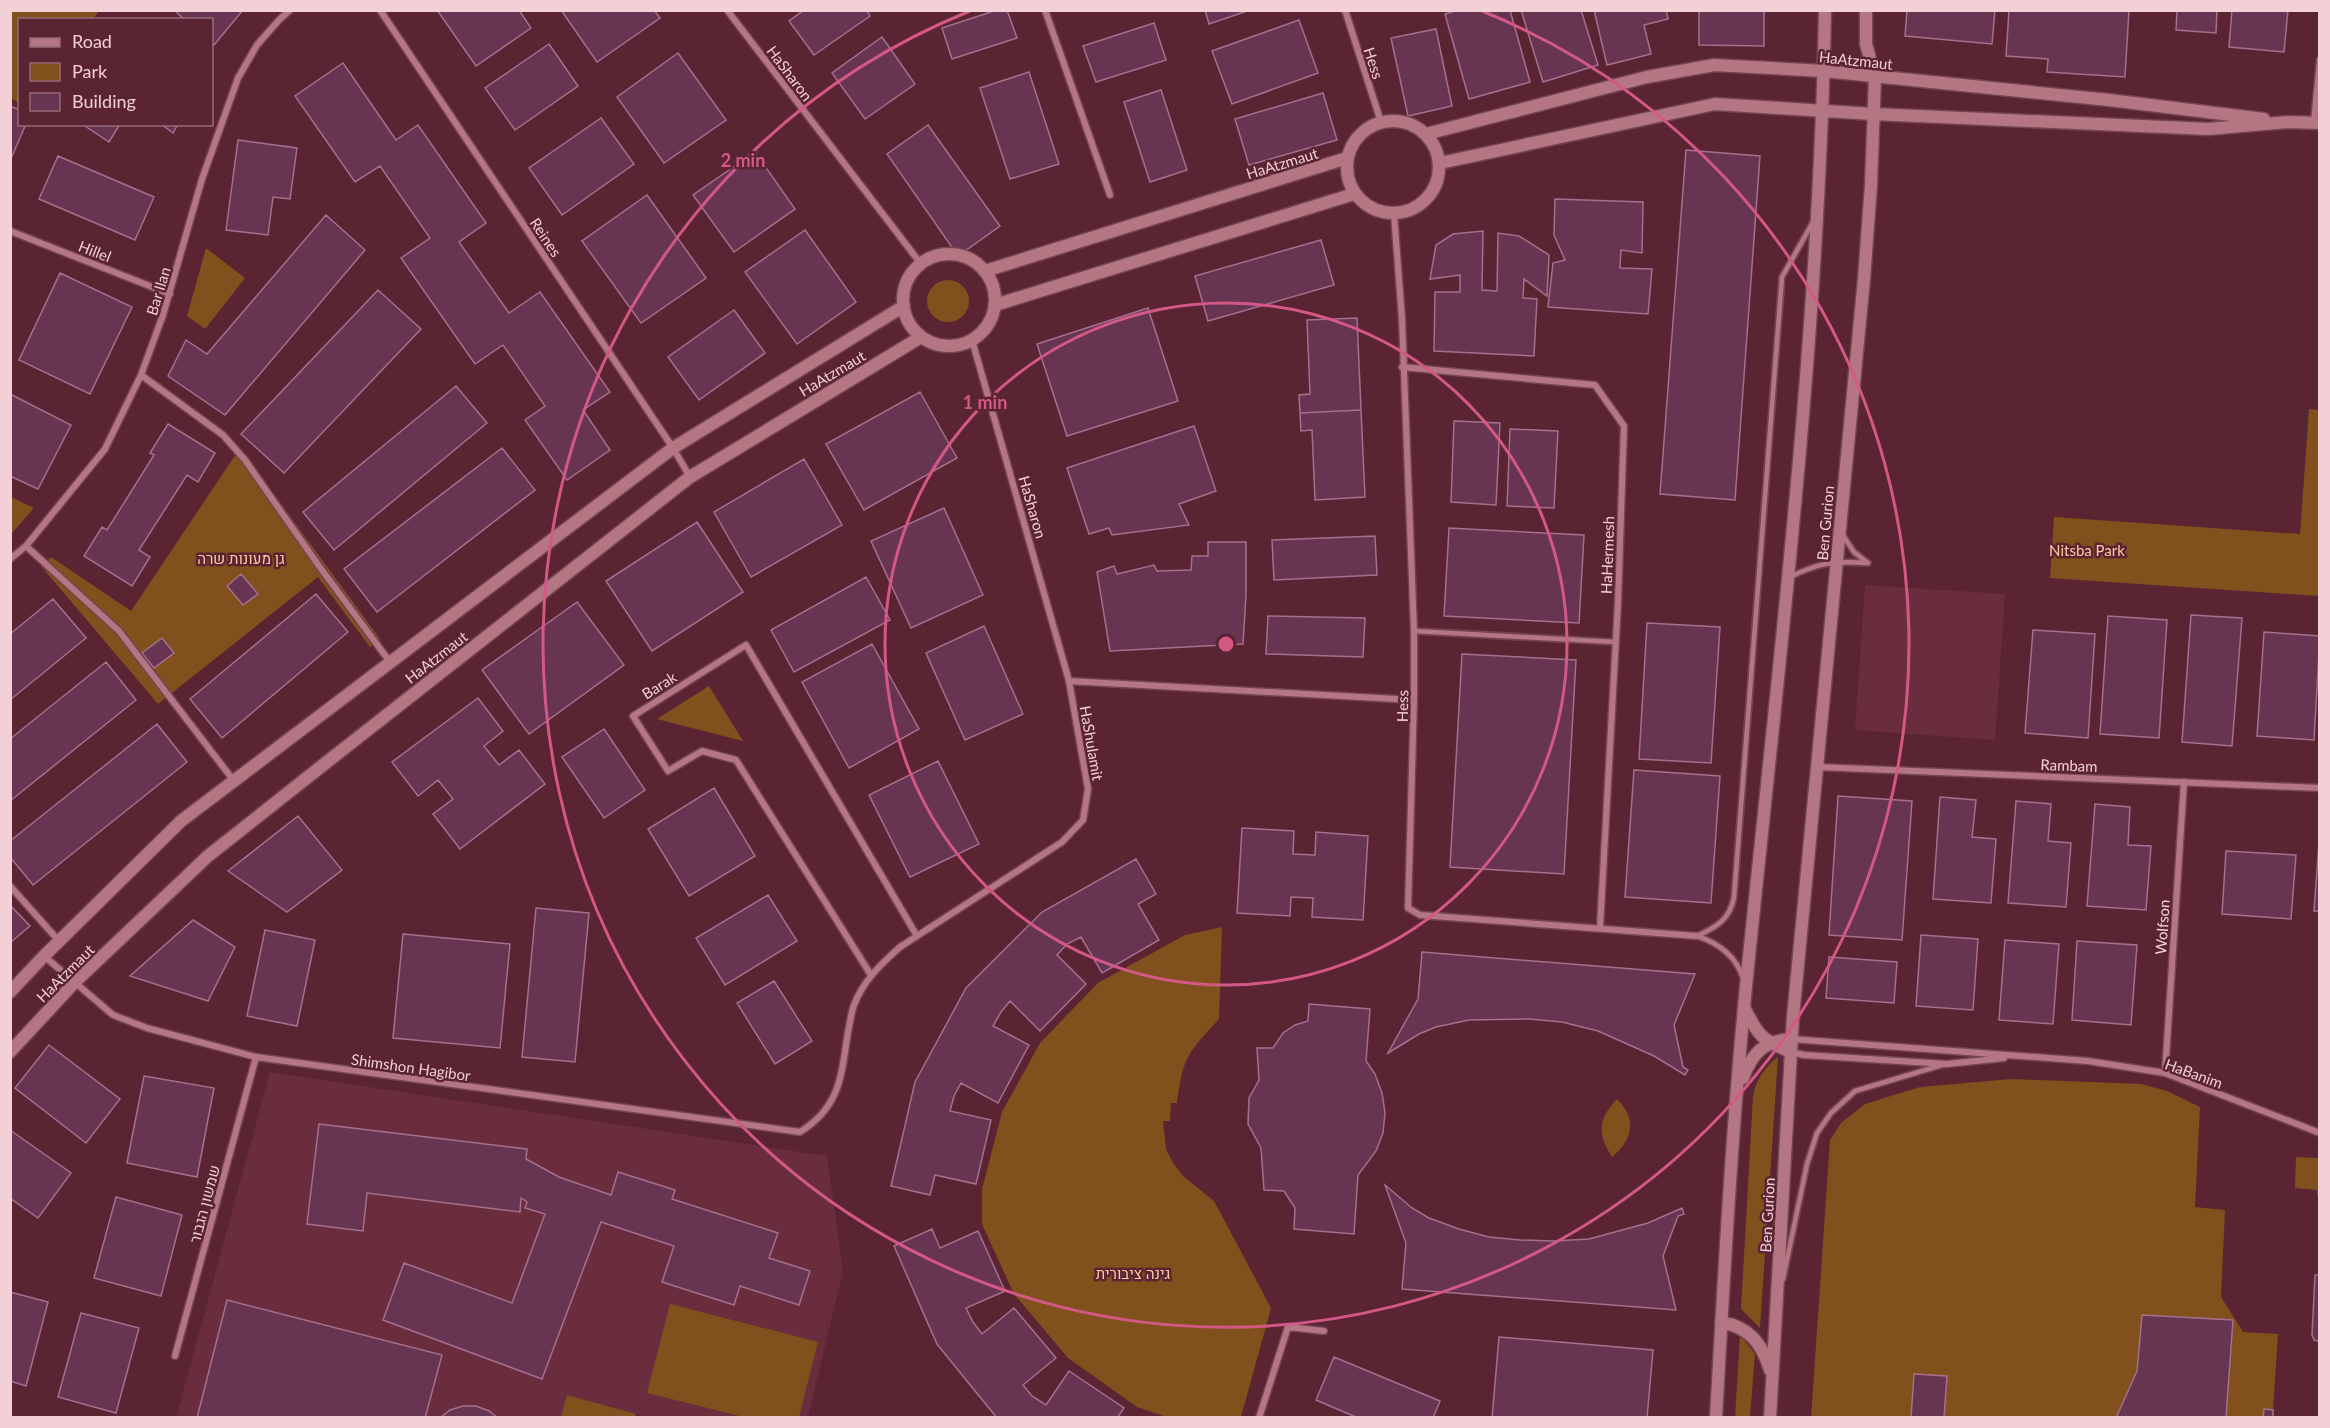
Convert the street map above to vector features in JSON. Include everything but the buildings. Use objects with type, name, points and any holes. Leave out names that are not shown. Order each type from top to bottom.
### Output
[{"type":"street","name":"Bar Ilan","points":[[10,560],[26,546],[105,449],[141,375],[170,294],[202,179],[238,78],[257,45],[290,10]]},
{"type":"street","name":"Reines","points":[[380,10],[673,448],[690,477]]},
{"type":"street","name":"HaSharon","points":[[727,10],[921,264]]},
{"type":"street","points":[[1046,10],[1110,195]]},
{"type":"street","name":"Hess","points":[[1345,10],[1381,122]]},
{"type":"street","name":"Ben Gurion","points":[[1716,1418],[1736,1095],[1789,577],[1817,215],[1825,10]]},
{"type":"street","name":"Ben Gurion","points":[[1770,1418],[1793,1017],[1864,279],[1871,184],[1875,77],[1866,44],[1866,10]]},
{"type":"street","points":[[2316,123],[2319,60]]},
{"type":"street","name":"HaAtzmaut","points":[[1426,134],[1647,77],[1714,65],[1824,71],[2109,100],[2289,122],[2316,123]]},
{"type":"street","name":"HaAtzmaut","points":[[1440,163],[1715,104],[1873,114],[2208,129],[2289,122]]},
{"type":"street","points":[[1396,120],[1412,124],[1426,134],[1433,142],[1440,163],[1435,188],[1428,198],[1418,206],[1394,214],[1372,209],[1354,194],[1346,170],[1347,158],[1351,146],[1359,135],[1369,127],[1381,122],[1396,120]]},
{"type":"street","name":"HaAtzmaut","points":[[985,271],[1347,158]]},
{"type":"street","points":[[994,304],[1354,194]]},
{"type":"street","name":"Hess","points":[[1394,214],[1402,319],[1402,367],[1414,631],[1408,908],[1420,915],[1697,936]]},
{"type":"street","name":"Hillel","points":[[10,231],[170,294]]},
{"type":"street","points":[[955,255],[975,262],[985,271],[992,285],[994,304],[990,323],[972,340],[959,345],[946,346],[921,337],[913,328],[904,306],[907,283],[913,272],[921,264],[934,257],[955,255]]},
{"type":"street","name":"HaAtzmaut","points":[[10,992],[181,821],[673,448],[904,306]]},
{"type":"street","name":"HaAtzmaut","points":[[10,1052],[74,983],[208,856],[690,477],[921,337]]},
{"type":"street","name":"HaSharon","points":[[972,340],[1069,681]]},
{"type":"street","name":"HaHermesh","points":[[1402,367],[1595,385],[1624,426],[1600,928]]},
{"type":"street","points":[[141,375],[217,430],[230,443],[280,508],[319,566],[390,662]]},
{"type":"street","points":[[26,546],[119,631],[234,781]]},
{"type":"street","name":"Barak","points":[[871,975],[736,760],[702,751],[668,771],[633,716],[746,645],[917,936]]},
{"type":"street","name":"HaShulamit","points":[[800,1132],[818,1121],[830,1105],[840,1081],[853,1007],[871,975],[900,947],[1062,842],[1083,820],[1088,789],[1069,681],[1414,700]]},
{"type":"street","name":"Rambam","points":[[1818,767],[2319,788]]},
{"type":"street","name":"Wolfson","points":[[2164,1073],[2184,782]]},
{"type":"street","points":[[10,886],[59,941]]},
{"type":"street","name":"Shimshon Hagibor","points":[[44,956],[113,1015],[147,1028],[256,1057],[800,1132]]},
{"type":"street","points":[[1744,1007],[1755,1031],[1769,1043],[1791,1046]]},
{"type":"street","name":"HaBanim","points":[[1793,1017],[1795,1029],[1804,1037],[1824,1041],[2088,1061],[2164,1073],[2319,1132]]},
{"type":"street","name":"HaBanim","points":[[1791,1046],[1824,1041]]},
{"type":"street","name":"Ben Gurion","points":[[1736,1095],[1747,1065],[1769,1043]]},
{"type":"street","name":"HaBanim","points":[[1791,1046],[1804,1055],[1947,1064],[2019,1056]]},
{"type":"street","name":"שמשון הגבור","points":[[175,1356],[256,1057]]},
{"type":"street","name":"Ben Gurion","points":[[1721,1322],[1738,1325],[1760,1346],[1766,1356],[1773,1380]]},
{"type":"street","points":[[1259,1418],[1288,1327],[1324,1331]]},
{"type":"lane","points":[[1697,936],[1716,928],[1725,920],[1732,909],[1734,897],[1782,277],[1817,215]]},
{"type":"lane","points":[[1789,577],[1813,565],[1837,561],[1868,563],[1854,552],[1840,531]]},
{"type":"lane","points":[[1414,631],[1615,642]]},
{"type":"lane","points":[[1697,936],[1714,941],[1726,952],[1740,967],[1746,988]]},
{"type":"lane","points":[[1776,1314],[1807,1164],[1817,1133],[1832,1113],[1855,1091],[1947,1064]]},
{"type":"shaded area","points":[[1865,585],[2005,594],[1995,740],[1855,730]]},
{"type":"shaded area","points":[[270,1072],[827,1156],[843,1272],[808,1417],[649,1418],[636,1414],[635,1418],[176,1418]]},
{"type":"green space","points":[[10,11],[99,11],[94,18],[18,18],[18,102],[11,98]]},
{"type":"green space","points":[[206,248],[245,278],[205,329],[187,316]]},
{"type":"green space","points":[[948,280],[963,286],[969,301],[963,316],[948,322],[933,316],[927,301],[933,286]]},
{"type":"green space","name":"Nitsba Park","points":[[2309,409],[2319,410],[2319,596],[2050,578],[2054,517],[2300,534]]},
{"type":"green space","name":"גן מעונות שרה","points":[[240,448],[380,639],[370,647],[318,577],[158,704],[41,566],[51,557],[131,611]]},
{"type":"green space","points":[[11,497],[34,508],[11,534]]},
{"type":"green space","points":[[709,686],[743,741],[657,719]]},
{"type":"green space","name":"גינה ציבורית","points":[[1222,927],[1219,1019],[1194,1048],[1185,1065],[1177,1103],[1171,1103],[1170,1121],[1163,1121],[1166,1149],[1183,1176],[1214,1201],[1271,1308],[1241,1417],[1167,1417],[1137,1407],[1068,1358],[1014,1294],[982,1224],[982,1189],[1002,1112],[1040,1043],[1098,983],[1185,935]]},
{"type":"green space","points":[[1778,1057],[1760,1328],[1741,1309],[1753,1096],[1762,1074]]},
{"type":"green space","points":[[2011,1079],[2141,1084],[2167,1091],[2200,1107],[2195,1207],[2225,1210],[2221,1297],[2243,1332],[2278,1334],[2273,1410],[2264,1409],[2263,1417],[2226,1417],[2233,1320],[2143,1315],[2137,1371],[2116,1417],[1811,1418],[1830,1140],[1841,1123],[1865,1104],[1920,1087]]},
{"type":"green space","points":[[1617,1099],[1628,1115],[1630,1129],[1624,1144],[1612,1157],[1604,1141],[1602,1127],[1606,1113]]},
{"type":"green space","points":[[2296,1157],[2319,1158],[2319,1196],[2317,1196],[2317,1190],[2295,1188]]},
{"type":"green space","points":[[670,1304],[818,1342],[799,1417],[744,1417],[647,1393]]},
{"type":"green space","points":[[1740,1335],[1755,1354],[1750,1417],[1735,1418]]},
{"type":"green space","points":[[567,1395],[636,1414],[635,1417],[561,1417]]}]
